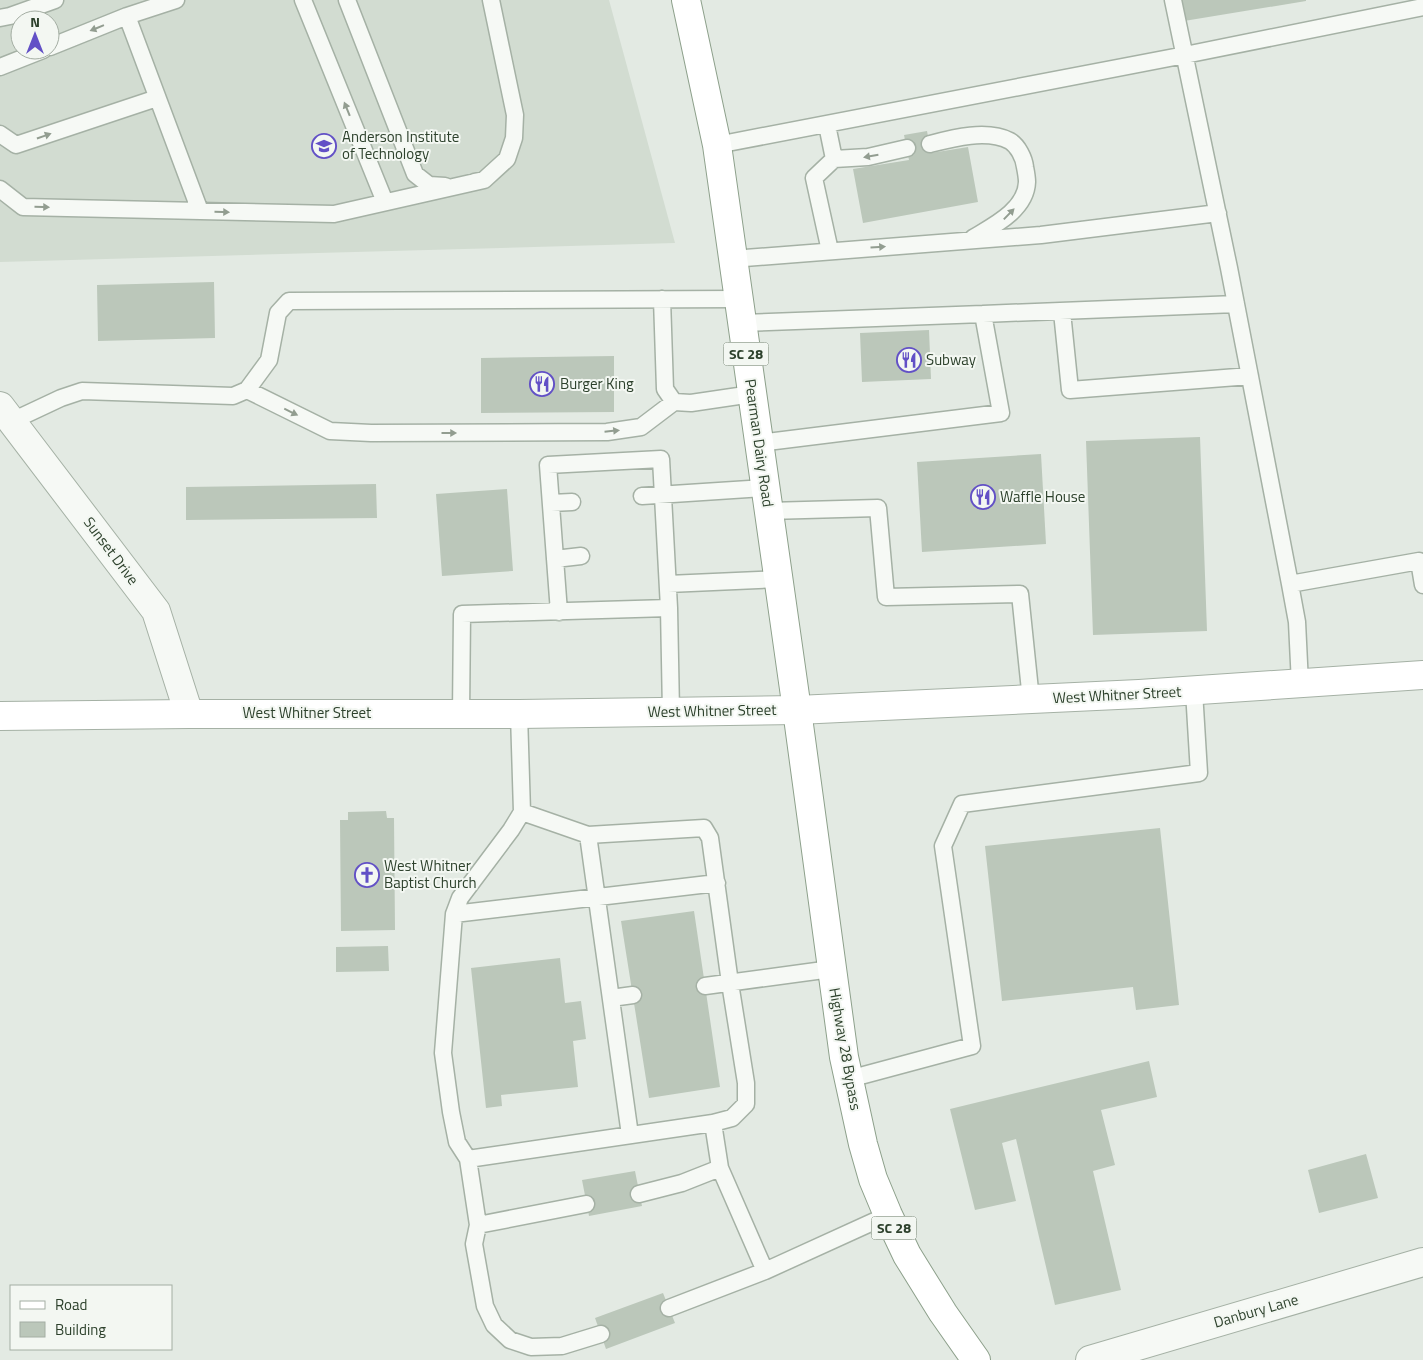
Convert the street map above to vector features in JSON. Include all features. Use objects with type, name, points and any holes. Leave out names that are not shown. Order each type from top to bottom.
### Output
[{"type":"main road","name":"Pearman Dairy Road","points":[[686,0],[717,145],[797,710]]},
{"type":"main road","name":"West Whitner Street","points":[[0,716],[519,714],[797,710],[1194,691],[1423,675]]},
{"type":"main road","name":"Highway 28 Bypass","points":[[797,710],[844,1058],[863,1144],[873,1179],[907,1255],[976,1360]]},
{"type":"street","name":"Sunset Drive","points":[[6,414],[156,611],[189,714]]},
{"type":"street","name":"Danbury Lane","points":[[1090,1360],[1423,1262]]},
{"type":"lane","points":[[0,18],[55,0]]},
{"type":"lane","points":[[60,43],[127,16],[176,0]]},
{"type":"lane","points":[[303,0],[386,202]]},
{"type":"lane","points":[[347,0],[415,174],[429,185],[448,186],[484,180]]},
{"type":"lane","points":[[0,189],[23,207],[334,214],[484,180],[507,159],[514,138],[515,115],[491,0]]},
{"type":"lane","points":[[1173,0],[1218,213],[1290,584],[1297,622],[1300,684]]},
{"type":"lane","points":[[717,145],[1423,7]]},
{"type":"lane","points":[[127,16],[200,211]]},
{"type":"lane","points":[[0,67],[18,60]]},
{"type":"lane","points":[[0,134],[16,145],[157,98]]},
{"type":"lane","points":[[827,125],[834,159]]},
{"type":"lane","points":[[930,144],[960,136],[991,136],[1011,141],[1024,158],[1027,184],[1021,202],[1004,219],[969,241]]},
{"type":"lane","points":[[830,251],[814,178],[834,159],[868,157],[907,148]]},
{"type":"lane","points":[[732,259],[1041,235],[1218,213]]},
{"type":"lane","points":[[6,414],[82,391],[233,396],[247,390],[269,360],[278,313],[289,301],[662,299],[740,311],[983,314],[1236,304]]},
{"type":"lane","points":[[662,299],[665,389],[674,402]]},
{"type":"lane","points":[[1062,312],[1070,390],[1250,376]]},
{"type":"lane","points":[[759,443],[1001,413],[983,314]]},
{"type":"lane","points":[[247,390],[330,431],[371,433],[607,432],[641,427],[674,402],[690,403],[752,394]]},
{"type":"lane","points":[[559,612],[548,465],[661,459],[663,494],[658,548],[668,584],[671,712]]},
{"type":"lane","points":[[642,496],[663,494],[878,508],[886,598],[1020,594],[1031,700]]},
{"type":"lane","points":[[551,503],[572,502]]},
{"type":"lane","points":[[555,559],[581,556]]},
{"type":"lane","points":[[1290,584],[1419,561],[1423,585]]},
{"type":"lane","points":[[668,584],[778,579]]},
{"type":"lane","points":[[461,714],[462,614],[669,608]]},
{"type":"lane","points":[[849,1079],[972,1046],[944,846],[962,804],[1199,773],[1194,691]]},
{"type":"lane","points":[[519,714],[522,812],[511,830],[460,898],[454,914],[443,1053],[457,1142],[468,1159],[478,1225],[474,1244],[485,1306],[494,1325],[510,1340],[531,1347],[562,1346],[601,1334]]},
{"type":"lane","points":[[468,1159],[712,1123],[732,1118],[746,1104],[746,1083],[717,883],[710,838],[704,828],[588,835],[522,812]]},
{"type":"lane","points":[[588,835],[630,1135]]},
{"type":"lane","points":[[454,914],[597,899],[717,883]]},
{"type":"lane","points":[[705,986],[831,969]]},
{"type":"lane","points":[[611,998],[633,996]]},
{"type":"lane","points":[[712,1123],[720,1168],[765,1270]]},
{"type":"lane","points":[[639,1194],[682,1183],[720,1168]]},
{"type":"lane","points":[[478,1225],[586,1204]]},
{"type":"lane","points":[[669,1308],[765,1270],[888,1215]]},
{"type":"shaded area","name":"Anderson Institute of Technology","points":[[0,0],[609,0],[675,243],[0,262]]},
{"type":"building","points":[[1175,0],[1306,0],[1306,1],[1178,22]]},
{"type":"building","points":[[927,131],[931,153],[968,147],[978,202],[863,223],[853,169],[909,160],[904,135]]},
{"type":"building","points":[[214,282],[215,338],[98,341],[97,285]]},
{"type":"building","points":[[929,330],[931,379],[862,382],[860,333]]},
{"type":"building","points":[[614,356],[614,412],[481,413],[481,358]]},
{"type":"building","points":[[1200,437],[1207,631],[1093,635],[1086,441]]},
{"type":"building","points":[[1041,454],[1046,544],[922,552],[917,462]]},
{"type":"building","points":[[376,484],[377,518],[186,520],[186,487]]},
{"type":"building","points":[[507,489],[513,571],[442,576],[436,494]]},
{"type":"building","name":"West Whitner Baptist Church","points":[[386,811],[387,818],[394,818],[395,930],[341,931],[340,820],[348,820],[348,812]]},
{"type":"building","points":[[1160,828],[1179,1005],[1136,1010],[1133,987],[1002,1001],[985,846]]},
{"type":"building","points":[[694,911],[720,1087],[649,1098],[621,921]]},
{"type":"building","points":[[388,946],[389,971],[336,972],[336,947]]},
{"type":"building","points":[[560,958],[565,1003],[581,1001],[586,1039],[573,1041],[578,1087],[501,1095],[502,1106],[486,1108],[471,968]]},
{"type":"building","points":[[1149,1061],[1157,1097],[1101,1110],[1115,1165],[1093,1171],[1121,1290],[1055,1305],[1016,1139],[1002,1143],[1016,1201],[975,1210],[950,1109]]},
{"type":"building","points":[[1366,1154],[1378,1198],[1319,1213],[1308,1170]]},
{"type":"building","points":[[635,1171],[642,1206],[589,1216],[582,1180]]},
{"type":"building","points":[[663,1293],[675,1323],[606,1349],[595,1318]]},
{"type":"place","name":"Anderson Institute of Technology","points":[[324,146]]},
{"type":"place","name":"Subway","points":[[909,360]]},
{"type":"place","name":"Burger King","points":[[542,384]]},
{"type":"place","name":"Waffle House","points":[[983,497]]},
{"type":"place","name":"West Whitner Baptist Church","points":[[367,875]]}]
